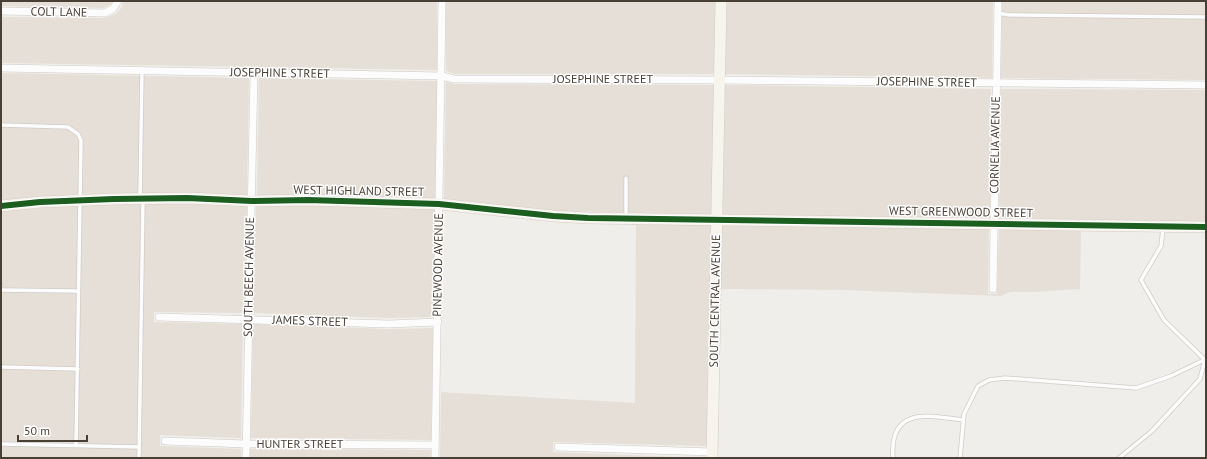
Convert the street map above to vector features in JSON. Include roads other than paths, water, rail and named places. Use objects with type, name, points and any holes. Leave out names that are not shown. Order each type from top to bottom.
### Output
[{"type":"street","name":"PINEWOOD AVENUE","points":[[435,458],[442,1]]},
{"type":"street","name":"SOUTH CENTRAL AVENUE","points":[[712,455],[721,1]]},
{"type":"street","name":"CORNELIA AVENUE","points":[[993,289],[998,1]]},
{"type":"street","name":"COLT LANE","points":[[1,11],[105,13],[117,4]]},
{"type":"street","name":"JOSEPHINE STREET","points":[[1,68],[442,76],[454,79],[1206,85]]},
{"type":"street","name":"SOUTH BEECH AVENUE","points":[[246,458],[254,73]]},
{"type":"street","name":"WEST HIGHLAND STREET","points":[[1,206],[80,200],[187,198],[252,201],[308,200],[439,204],[554,216],[717,220]]},
{"type":"street","name":"WEST GREENWOOD STREET","points":[[717,220],[1206,227]]},
{"type":"street","name":"JAMES STREET","points":[[158,317],[389,324],[438,322]]},
{"type":"street","name":"HUNTER STREET","points":[[165,441],[246,444],[435,445]]},
{"type":"street","points":[[558,448],[712,455]]},
{"type":"lane","points":[[997,13],[1010,15],[1206,17]]},
{"type":"lane","points":[[139,458],[142,71]]},
{"type":"lane","points":[[1,125],[63,127],[74,130],[81,140],[76,445]]},
{"type":"lane","points":[[626,178],[626,218]]},
{"type":"lane","points":[[1163,226],[1161,246],[1141,280],[1164,320],[1206,360]]},
{"type":"lane","points":[[1,290],[78,291]]},
{"type":"lane","points":[[960,458],[964,414],[978,386],[989,380],[1005,378],[1136,388],[1171,376],[1206,360]]},
{"type":"lane","points":[[1119,458],[1152,431],[1200,379],[1206,360]]},
{"type":"lane","points":[[1,367],[78,369]]},
{"type":"lane","points":[[893,458],[892,445],[896,430],[902,422],[915,418],[933,416],[963,420]]},
{"type":"lane","points":[[1,444],[139,447]]}]
